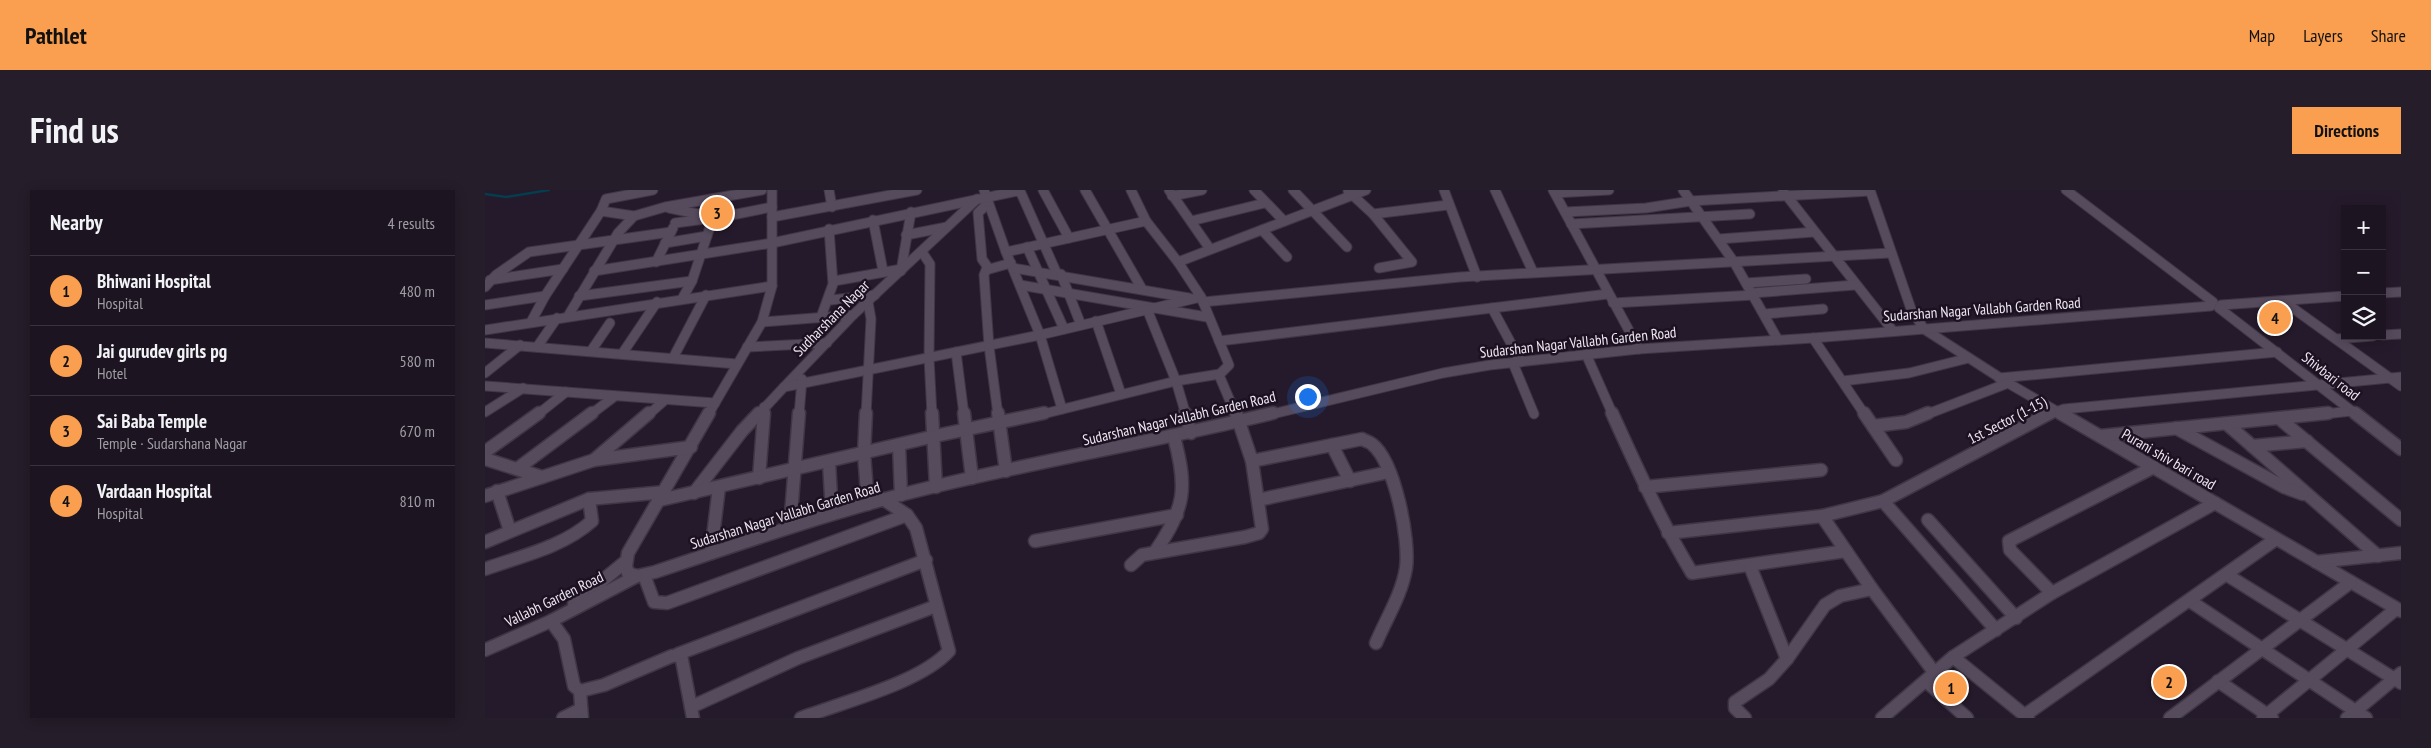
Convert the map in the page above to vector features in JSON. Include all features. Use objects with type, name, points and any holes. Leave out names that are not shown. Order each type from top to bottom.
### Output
[{"type":"street","points":[[531,322],[545,296],[601,211],[605,199],[653,190],[649,211]]},
{"type":"street","points":[[703,200],[705,190]]},
{"type":"street","points":[[568,316],[625,223],[634,216],[665,207],[762,190]]},
{"type":"street","points":[[772,190],[772,286],[762,322],[625,562],[556,618],[564,639],[574,686],[581,691],[605,685],[678,654],[926,560]]},
{"type":"street","points":[[829,190],[832,206]]},
{"type":"street","points":[[773,217],[917,190]]},
{"type":"street","points":[[594,271],[700,255],[1018,190],[1059,274],[1081,325]]},
{"type":"street","points":[[1043,190],[1069,238]]},
{"type":"street","points":[[1085,190],[1142,289]]},
{"type":"street","points":[[485,542],[589,499],[694,493],[935,436],[1001,424],[1176,381],[1220,374],[1227,370],[1229,365],[1199,299],[1178,262],[1146,221],[1131,190]]},
{"type":"street","points":[[1170,193],[1202,190]]},
{"type":"street","points":[[1254,190],[1265,204],[1284,221]]},
{"type":"street","points":[[1293,190],[1347,247]]},
{"type":"street","points":[[1178,262],[1262,230],[1349,193],[1366,190]]},
{"type":"street","points":[[1443,190],[1477,277]]},
{"type":"street","points":[[1495,190],[1533,272]]},
{"type":"street","points":[[1609,190],[1554,191],[1639,349]]},
{"type":"street","points":[[1683,190],[1734,262],[1778,340]]},
{"type":"street","points":[[1565,212],[1647,208],[1691,201],[1784,193],[1870,190],[1890,253],[1911,309],[1924,329]]},
{"type":"street","name":"Shivbari road","points":[[2066,190],[2401,449]]},
{"type":"street","points":[[1170,193],[1210,249]]},
{"type":"street","points":[[1349,193],[1373,214],[1412,260],[1411,263],[1422,281]]},
{"type":"street","points":[[1784,193],[1893,331]]},
{"type":"street","points":[[904,268],[947,227],[984,197]]},
{"type":"street","points":[[984,197],[1040,334],[1063,409]]},
{"type":"street","points":[[984,197],[978,214],[982,259],[989,269]]},
{"type":"street","points":[[1191,220],[1265,204]]},
{"type":"street","points":[[1373,214],[1449,205]]},
{"type":"street","points":[[665,207],[713,218]]},
{"type":"street","points":[[486,283],[529,252],[614,240],[772,207]]},
{"type":"street","points":[[601,211],[634,216]]},
{"type":"street","points":[[656,262],[682,211]]},
{"type":"street","points":[[904,268],[906,235],[911,212]]},
{"type":"street","points":[[1571,224],[1750,214]]},
{"type":"street","points":[[682,299],[692,281],[713,218]]},
{"type":"street","points":[[873,220],[883,271]]},
{"type":"street","points":[[1006,252],[1146,221]]},
{"type":"street","points":[[906,235],[947,227]]},
{"type":"street","points":[[821,317],[831,300],[834,278],[829,229]]},
{"type":"street","points":[[1262,230],[1287,257]]},
{"type":"street","points":[[1719,239],[1814,232]]},
{"type":"street","points":[[665,243],[707,236]]},
{"type":"street","points":[[1027,247],[1035,271],[1064,329]]},
{"type":"street","points":[[922,252],[930,264],[929,358],[935,436],[936,487]]},
{"type":"street","points":[[783,387],[989,346],[1199,299],[1594,267],[1734,262],[1890,253]]},
{"type":"street","points":[[1379,268],[1411,263]]},
{"type":"street","points":[[1006,471],[989,346],[984,275],[989,269],[1012,265],[1035,271],[1199,299]]},
{"type":"street","name":"Sudharshana Nagar","points":[[834,278],[904,268]]},
{"type":"street","name":"Sudharshana Nagar","points":[[694,493],[742,431],[764,407],[853,315],[904,268]]},
{"type":"street","points":[[486,283],[563,269]]},
{"type":"street","points":[[1747,283],[1806,279]]},
{"type":"street","points":[[579,296],[692,281]]},
{"type":"street","points":[[1112,284],[1126,314]]},
{"type":"street","points":[[1020,285],[1067,292],[1148,309],[1207,317]]},
{"type":"street","points":[[1219,341],[1492,308],[1610,298],[1753,294],[1855,285]]},
{"type":"street","points":[[485,330],[657,302],[772,286]]},
{"type":"street","points":[[2386,293],[2401,292]]},
{"type":"street","points":[[673,358],[706,295]]},
{"type":"street","points":[[485,305],[545,296]]},
{"type":"street","name":"Sudarshan Nagar Vallabh Garden Road","points":[[640,576],[790,527],[901,495],[972,478],[1174,437],[1443,373],[1517,362],[1639,349],[1813,338],[2341,296]]},
{"type":"street","points":[[831,300],[871,298],[864,454],[868,504]]},
{"type":"street","points":[[2283,301],[2401,386]]},
{"type":"street","points":[[622,354],[657,302]]},
{"type":"street","points":[[1492,308],[1517,362],[1534,414]]},
{"type":"street","points":[[1148,309],[1176,381],[1191,433]]},
{"type":"street","points":[[1764,314],[1823,309]]},
{"type":"street","points":[[762,322],[853,315]]},
{"type":"street","points":[[537,347],[557,318]]},
{"type":"street","points":[[1096,321],[1121,394]]},
{"type":"street","points":[[591,351],[610,323]]},
{"type":"street","name":"Purani shiv bari road","points":[[1924,329],[2055,411],[2399,610]]},
{"type":"street","points":[[2386,336],[2401,334]]},
{"type":"street","points":[[1813,338],[1896,460]]},
{"type":"street","points":[[2336,339],[2341,339]]},
{"type":"street","points":[[747,347],[827,342]]},
{"type":"street","points":[[485,343],[737,364]]},
{"type":"street","points":[[485,373],[520,345]]},
{"type":"street","points":[[956,352],[972,478]]},
{"type":"street","points":[[1873,426],[1906,422],[2004,380],[2277,352]]},
{"type":"street","points":[[1586,354],[1645,487],[1668,533],[1692,573],[1846,551]]},
{"type":"street","points":[[1843,382],[1909,373],[1969,358]]},
{"type":"street","points":[[790,527],[796,470],[801,384],[805,365]]},
{"type":"street","points":[[1131,565],[1138,556],[1259,533],[1263,523],[1252,461],[1239,421],[1220,374]]},
{"type":"street","name":"1st Sector (1-15)","points":[[1668,533],[1823,516],[1883,501],[2055,411],[2075,407],[2401,377]]},
{"type":"street","points":[[485,386],[715,403]]},
{"type":"street","points":[[485,412],[523,388]]},
{"type":"street","points":[[485,452],[566,392]]},
{"type":"street","points":[[517,469],[615,396]]},
{"type":"street","points":[[593,460],[665,400]]},
{"type":"street","points":[[759,478],[764,407]]},
{"type":"street","points":[[2100,436],[2352,412]]},
{"type":"street","points":[[2281,420],[2399,516]]},
{"type":"street","points":[[2227,424],[2378,556]]},
{"type":"street","points":[[2176,428],[2285,487],[2310,497]]},
{"type":"street","points":[[1155,552],[1177,515],[1181,502],[1181,462],[1174,437]]},
{"type":"street","points":[[1252,461],[1366,440],[1389,472],[1402,510],[1407,557],[1405,574],[1375,643]]},
{"type":"street","points":[[2252,446],[2307,442]]},
{"type":"street","points":[[899,445],[901,495]]},
{"type":"street","points":[[1332,445],[1350,481]]},
{"type":"street","points":[[485,496],[593,460],[691,447]]},
{"type":"street","points":[[485,459],[542,476]]},
{"type":"street","points":[[829,462],[832,514]]},
{"type":"street","points":[[2052,593],[2010,550],[2008,547],[2009,541],[2154,467]]},
{"type":"street","points":[[1645,487],[1821,470]]},
{"type":"street","points":[[1258,500],[1389,472]]},
{"type":"street","points":[[711,553],[719,487]]},
{"type":"street","points":[[497,491],[510,531]]},
{"type":"street","points":[[485,569],[579,532],[592,521],[589,499]]},
{"type":"street","points":[[803,718],[920,673],[945,659],[950,648],[936,606],[926,560],[916,528],[907,515],[883,500]]},
{"type":"street","points":[[1883,501],[1995,630]]},
{"type":"street","points":[[1891,716],[1953,657],[2017,618],[2052,593],[2215,503]]},
{"type":"street","points":[[625,562],[625,569],[628,573],[640,576],[654,602],[667,603],[907,515]]},
{"type":"street","points":[[1035,541],[1177,515]]},
{"type":"street","points":[[1823,516],[1930,677],[1967,718]]},
{"type":"street","points":[[1928,520],[2017,618]]},
{"type":"street","points":[[1953,657],[2026,717],[2276,539]]},
{"type":"street","points":[[2316,562],[2401,554]]},
{"type":"street","points":[[1750,566],[1787,659]]},
{"type":"street","points":[[2190,601],[2356,716],[2399,678],[2346,650],[2227,575]]},
{"type":"street","name":"Vallabh Garden Road","points":[[485,650],[556,618],[640,576]]},
{"type":"street","points":[[2170,718],[2351,582]]},
{"type":"street","points":[[1745,718],[1735,708],[1735,702],[1769,679],[1787,659],[1825,605],[1840,596],[1871,589]]},
{"type":"street","points":[[678,654],[683,658],[692,713],[798,658],[936,606]]},
{"type":"street","points":[[2218,681],[2267,717],[2346,650],[2399,610]]},
{"type":"street","points":[[563,718],[581,714],[581,691]]},
{"type":"waterway","points":[[485,194],[506,197],[549,190]]},
{"type":"place","name":"Sai Baba Temple","points":[[717,213]]},
{"type":"place","name":"Vardaan Hospital","points":[[2275,318]]},
{"type":"place","name":"Jai gurudev girls pg","points":[[2169,682]]},
{"type":"place","name":"Bhiwani Hospital","points":[[1951,688]]}]
